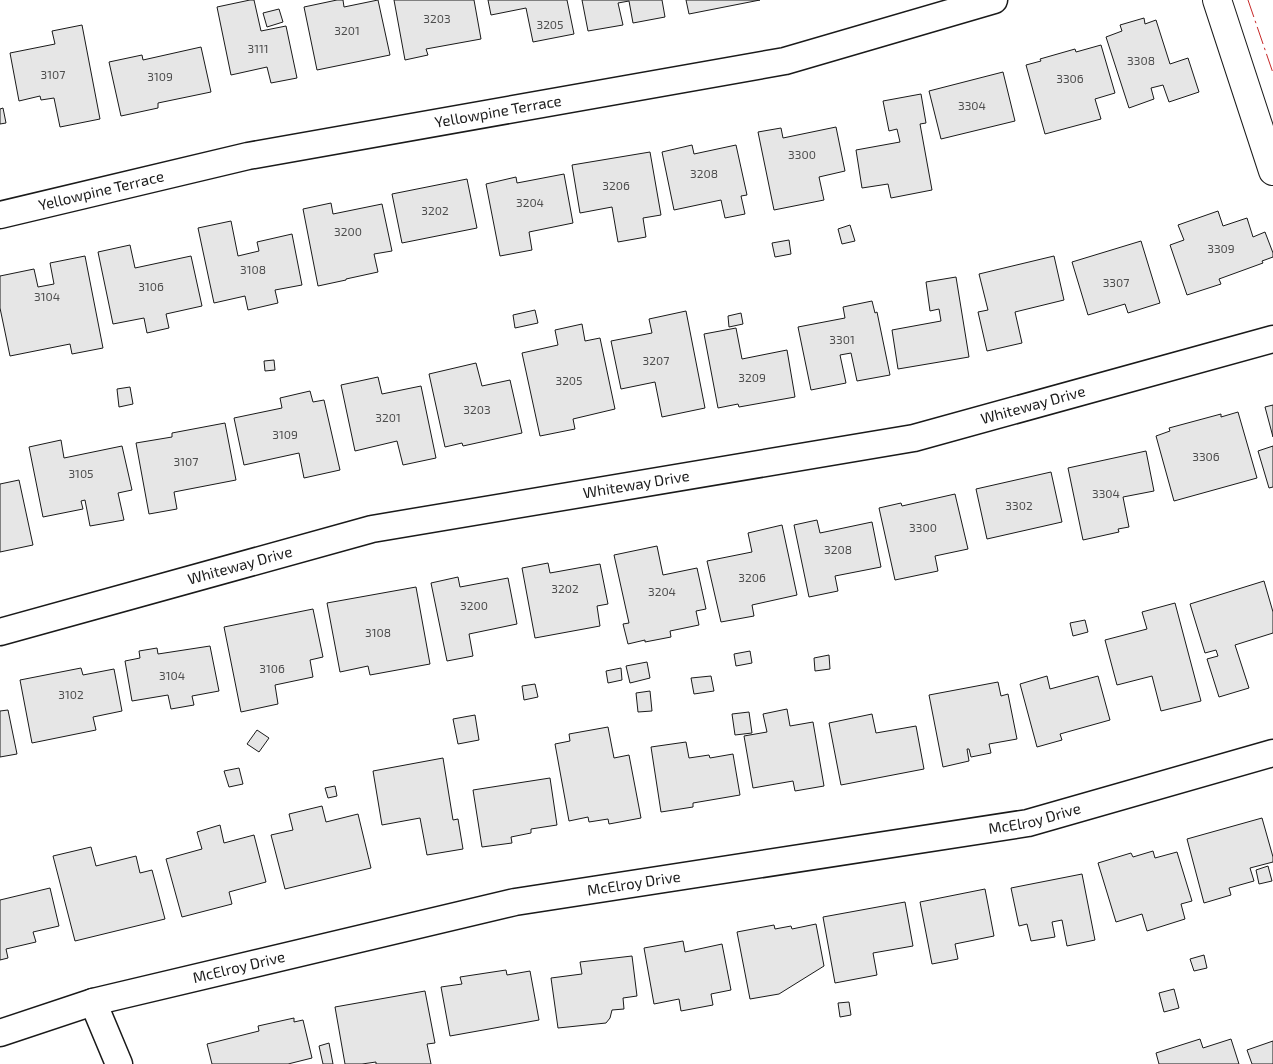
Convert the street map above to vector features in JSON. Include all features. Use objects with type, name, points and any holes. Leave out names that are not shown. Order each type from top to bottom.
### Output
[{"type":"street","name":"Yellowpine Terrace","points":[[0,215],[248,156],[785,61],[994,0]]},
{"type":"street","points":[[1216,0],[1273,171]]},
{"type":"street","name":"Whiteway Drive","points":[[0,632],[372,529],[914,438],[1273,339]]},
{"type":"street","name":"McElroy Drive","points":[[0,1032],[93,1002],[515,902],[1028,823],[1273,753]]},
{"type":"street","points":[[93,1002],[119,1064]]},
{"type":"building","points":[[254,0],[261,31],[286,26],[297,78],[271,83],[267,67],[231,75],[217,7]]},
{"type":"building","points":[[343,0],[344,7],[378,0],[390,55],[317,70],[304,7]]},
{"type":"building","points":[[394,0],[474,0],[481,39],[426,49],[428,55],[405,60]]},
{"type":"building","points":[[488,0],[567,0],[574,34],[533,42],[526,8],[491,15]]},
{"type":"building","points":[[582,0],[662,0],[665,17],[633,23],[629,1],[618,3],[623,25],[588,31]]},
{"type":"building","points":[[686,0],[760,0],[689,14]]},
{"type":"building","points":[[279,9],[283,22],[267,27],[263,13]]},
{"type":"building","points":[[1144,18],[1145,24],[1156,20],[1170,64],[1188,58],[1199,92],[1169,102],[1163,85],[1151,88],[1154,99],[1129,108],[1106,37],[1122,31],[1120,25]]},
{"type":"building","points":[[82,25],[100,119],[60,127],[54,98],[41,100],[40,96],[19,101],[10,53],[55,44],[52,31]]},
{"type":"building","points":[[1101,45],[1115,93],[1095,99],[1101,119],[1045,134],[1026,65],[1075,49],[1076,52]]},
{"type":"building","points":[[201,47],[211,92],[158,103],[158,108],[121,116],[109,62],[142,55],[143,60]]},
{"type":"building","points":[[1003,72],[1015,121],[941,139],[929,91]]},
{"type":"building","points":[[921,94],[926,123],[920,124],[932,190],[891,198],[888,184],[862,188],[856,150],[900,142],[897,129],[889,131],[883,101]]},
{"type":"building","points":[[3,108],[6,123],[0,124],[0,109]]},
{"type":"building","points":[[836,127],[845,171],[819,177],[824,200],[774,210],[758,132],[781,128],[783,138]]},
{"type":"building","points":[[692,145],[694,154],[736,145],[747,195],[741,196],[745,214],[725,218],[721,200],[674,210],[662,152]]},
{"type":"building","points":[[650,152],[661,215],[643,218],[646,237],[618,242],[612,207],[580,213],[572,165]]},
{"type":"building","points":[[564,174],[573,223],[529,232],[532,250],[500,256],[486,184],[516,177],[517,183]]},
{"type":"building","points":[[467,179],[477,228],[402,243],[392,194]]},
{"type":"building","points":[[331,203],[333,214],[382,204],[392,251],[374,254],[378,272],[318,286],[303,209]]},
{"type":"building","points":[[1218,211],[1223,226],[1247,218],[1253,237],[1265,232],[1273,257],[1262,261],[1263,263],[1219,279],[1221,284],[1187,295],[1170,245],[1184,240],[1178,225]]},
{"type":"building","points":[[231,221],[238,256],[259,251],[257,242],[292,234],[302,285],[275,290],[278,303],[248,310],[245,296],[214,303],[198,228]]},
{"type":"building","points":[[850,225],[855,241],[842,244],[838,229]]},
{"type":"building","points":[[789,240],[791,254],[775,257],[772,243]]},
{"type":"building","points":[[1141,241],[1160,303],[1128,313],[1125,304],[1088,315],[1072,262]]},
{"type":"building","points":[[130,245],[135,268],[191,256],[202,306],[166,314],[169,328],[147,333],[144,318],[113,324],[98,252]]},
{"type":"building","points":[[85,256],[103,348],[72,354],[70,344],[10,356],[0,308],[0,276],[34,269],[38,287],[54,284],[50,263]]},
{"type":"building","points":[[1054,256],[1064,300],[1015,312],[1022,343],[987,351],[978,312],[988,310],[979,274]]},
{"type":"building","points":[[956,277],[969,357],[898,369],[892,330],[941,321],[939,309],[930,311],[926,282]]},
{"type":"building","points":[[872,301],[875,313],[877,312],[890,375],[857,381],[851,353],[840,355],[846,383],[811,390],[798,327],[845,318],[843,307]]},
{"type":"building","points":[[535,310],[538,323],[515,328],[513,315]]},
{"type":"building","points":[[686,311],[705,408],[662,417],[655,382],[621,389],[611,341],[652,333],[649,319]]},
{"type":"building","points":[[741,313],[743,324],[729,327],[728,316]]},
{"type":"building","points":[[582,324],[585,341],[600,338],[615,409],[573,419],[575,429],[540,436],[522,353],[558,345],[555,330]]},
{"type":"building","points":[[736,328],[742,359],[787,350],[795,397],[739,407],[738,404],[718,408],[704,334]]},
{"type":"building","points":[[274,360],[275,370],[265,371],[264,361]]},
{"type":"building","points":[[476,363],[482,386],[510,380],[522,433],[463,446],[462,443],[445,447],[429,374]]},
{"type":"building","points":[[378,377],[382,394],[421,386],[436,458],[403,465],[397,441],[355,451],[341,385]]},
{"type":"building","points":[[130,387],[133,404],[119,407],[117,389]]},
{"type":"building","points":[[310,391],[313,402],[324,400],[340,470],[304,478],[299,453],[244,465],[234,418],[282,408],[280,398]]},
{"type":"building","points":[[1273,405],[1273,437],[1265,407]]},
{"type":"building","points":[[1238,412],[1257,478],[1174,501],[1156,436],[1170,431],[1169,428],[1221,414],[1221,417]]},
{"type":"building","points":[[225,423],[236,480],[174,492],[177,509],[149,514],[136,443],[172,437],[172,433]]},
{"type":"building","points":[[61,440],[64,458],[122,446],[132,490],[118,493],[124,520],[90,526],[85,500],[81,501],[83,509],[43,517],[29,447]]},
{"type":"building","points":[[1273,446],[1273,487],[1269,488],[1258,451]]},
{"type":"building","points":[[1146,451],[1154,491],[1123,497],[1129,527],[1118,529],[1119,532],[1083,540],[1068,468]]},
{"type":"building","points":[[1051,472],[1062,522],[987,539],[976,489]]},
{"type":"building","points":[[19,480],[33,545],[0,552],[0,484]]},
{"type":"building","points":[[955,494],[968,549],[935,556],[938,571],[895,580],[879,508],[901,503],[902,506]]},
{"type":"building","points":[[817,520],[820,533],[872,522],[881,567],[835,576],[838,591],[809,597],[794,525]]},
{"type":"building","points":[[782,525],[797,595],[752,605],[754,616],[721,622],[707,561],[752,552],[748,533]]},
{"type":"building","points":[[657,546],[663,575],[697,568],[706,609],[696,611],[699,625],[670,631],[671,637],[628,644],[623,624],[629,623],[614,555]]},
{"type":"building","points":[[548,563],[550,573],[600,564],[608,604],[597,606],[600,626],[535,638],[522,568]]},
{"type":"building","points":[[458,577],[460,587],[508,578],[517,624],[469,634],[473,656],[447,661],[431,583]]},
{"type":"building","points":[[1264,581],[1273,612],[1273,633],[1235,645],[1249,688],[1219,697],[1207,659],[1218,656],[1216,650],[1205,653],[1190,604]]},
{"type":"building","points":[[416,587],[430,664],[370,675],[368,666],[340,672],[327,603]]},
{"type":"building","points":[[1175,603],[1201,701],[1161,711],[1152,676],[1117,685],[1105,640],[1147,629],[1142,612]]},
{"type":"building","points":[[313,609],[323,657],[310,660],[313,677],[275,685],[278,704],[241,712],[224,627]]},
{"type":"building","points":[[1085,620],[1088,632],[1073,636],[1070,623]]},
{"type":"building","points":[[210,646],[219,691],[192,696],[194,705],[171,709],[168,695],[132,701],[125,661],[140,658],[139,651],[157,648],[158,654]]},
{"type":"building","points":[[750,651],[752,663],[736,666],[734,654]]},
{"type":"building","points":[[829,655],[830,669],[815,671],[814,658]]},
{"type":"building","points":[[647,662],[650,678],[630,683],[626,666]]},
{"type":"building","points":[[81,668],[83,675],[114,669],[122,711],[93,717],[96,730],[32,743],[20,680]]},
{"type":"building","points":[[621,668],[622,680],[608,683],[606,671]]},
{"type":"building","points":[[711,676],[714,691],[694,694],[691,678]]},
{"type":"building","points":[[1047,676],[1050,689],[1098,676],[1110,720],[1060,734],[1062,740],[1037,747],[1020,684]]},
{"type":"building","points":[[998,682],[1001,696],[1008,694],[1017,739],[989,744],[991,753],[971,757],[969,749],[967,749],[969,761],[943,767],[929,695]]},
{"type":"building","points":[[535,684],[538,697],[524,700],[522,686]]},
{"type":"building","points":[[650,691],[652,711],[638,712],[636,693]]},
{"type":"building","points":[[787,709],[790,726],[813,722],[824,786],[795,791],[793,781],[753,788],[744,736],[767,732],[763,714]]},
{"type":"building","points":[[8,710],[17,754],[0,757],[0,711]]},
{"type":"building","points":[[749,712],[752,733],[735,735],[732,714]]},
{"type":"building","points":[[872,714],[876,733],[916,726],[924,769],[841,785],[829,723]]},
{"type":"building","points":[[475,715],[479,740],[458,744],[453,719]]},
{"type":"building","points":[[608,727],[614,758],[629,755],[641,818],[609,824],[608,819],[589,822],[588,817],[569,821],[555,744],[570,741],[569,734]]},
{"type":"building","points":[[257,730],[269,738],[259,752],[247,744]]},
{"type":"building","points":[[686,742],[689,758],[709,755],[710,758],[733,754],[740,795],[693,803],[693,807],[661,812],[651,747]]},
{"type":"building","points":[[443,758],[453,820],[458,819],[463,849],[427,855],[420,818],[382,825],[373,771]]},
{"type":"building","points":[[239,768],[243,784],[229,787],[224,771]]},
{"type":"building","points":[[550,778],[557,825],[531,829],[531,833],[511,837],[512,843],[482,847],[473,790]]},
{"type":"building","points":[[335,786],[337,796],[328,798],[325,788]]},
{"type":"building","points":[[322,806],[326,822],[358,814],[371,868],[285,889],[271,835],[293,830],[289,814]]},
{"type":"building","points":[[1262,818],[1273,862],[1250,868],[1254,881],[1229,888],[1231,895],[1204,903],[1187,839]]},
{"type":"building","points":[[220,825],[224,843],[254,835],[266,882],[229,892],[232,904],[182,917],[166,859],[202,849],[197,832]]},
{"type":"building","points":[[91,847],[96,866],[136,856],[140,873],[152,870],[165,919],[75,941],[53,856]]},
{"type":"building","points":[[1153,851],[1155,858],[1177,852],[1192,901],[1181,904],[1185,919],[1147,931],[1142,914],[1116,922],[1098,863],[1131,853],[1133,857]]},
{"type":"building","points":[[1268,866],[1272,881],[1259,884],[1256,870]]},
{"type":"building","points":[[1082,874],[1095,940],[1067,946],[1062,920],[1052,922],[1055,937],[1031,941],[1027,924],[1019,926],[1011,888]]},
{"type":"building","points":[[50,888],[59,926],[33,932],[36,942],[6,949],[8,958],[0,960],[0,900]]},
{"type":"building","points":[[985,889],[994,936],[955,944],[958,959],[932,964],[920,902]]},
{"type":"building","points":[[905,902],[913,946],[873,953],[877,975],[835,983],[823,917]]},
{"type":"building","points":[[816,924],[824,966],[779,994],[750,999],[737,932],[774,925],[775,929],[791,926],[792,929]]},
{"type":"building","points":[[683,941],[685,952],[722,944],[731,990],[711,994],[713,1005],[681,1011],[679,999],[654,1004],[644,948]]},
{"type":"building","points":[[1204,955],[1207,968],[1194,971],[1190,959]]},
{"type":"building","points":[[632,956],[637,996],[623,998],[624,1009],[612,1010],[610,1018],[606,1023],[558,1028],[551,978],[582,974],[580,962]]},
{"type":"building","points":[[506,970],[507,975],[530,971],[539,1020],[450,1036],[441,987],[462,984],[460,977]]},
{"type":"building","points":[[1174,989],[1179,1008],[1164,1012],[1159,993]]},
{"type":"building","points":[[425,991],[435,1043],[427,1044],[431,1064],[376,1064],[376,1062],[345,1064],[335,1007]]},
{"type":"building","points":[[849,1002],[851,1015],[840,1017],[838,1003]]},
{"type":"building","points":[[294,1018],[294,1022],[303,1020],[312,1058],[288,1064],[212,1064],[207,1044],[259,1031],[258,1026]]},
{"type":"building","points":[[1200,1039],[1203,1048],[1231,1039],[1239,1064],[1159,1064],[1156,1053]]},
{"type":"building","points":[[1273,1041],[1273,1064],[1252,1064],[1247,1050]]},
{"type":"building","points":[[329,1043],[333,1064],[323,1064],[319,1046]]},
{"type":"power","points":[[1248,0],[1273,73]]}]
